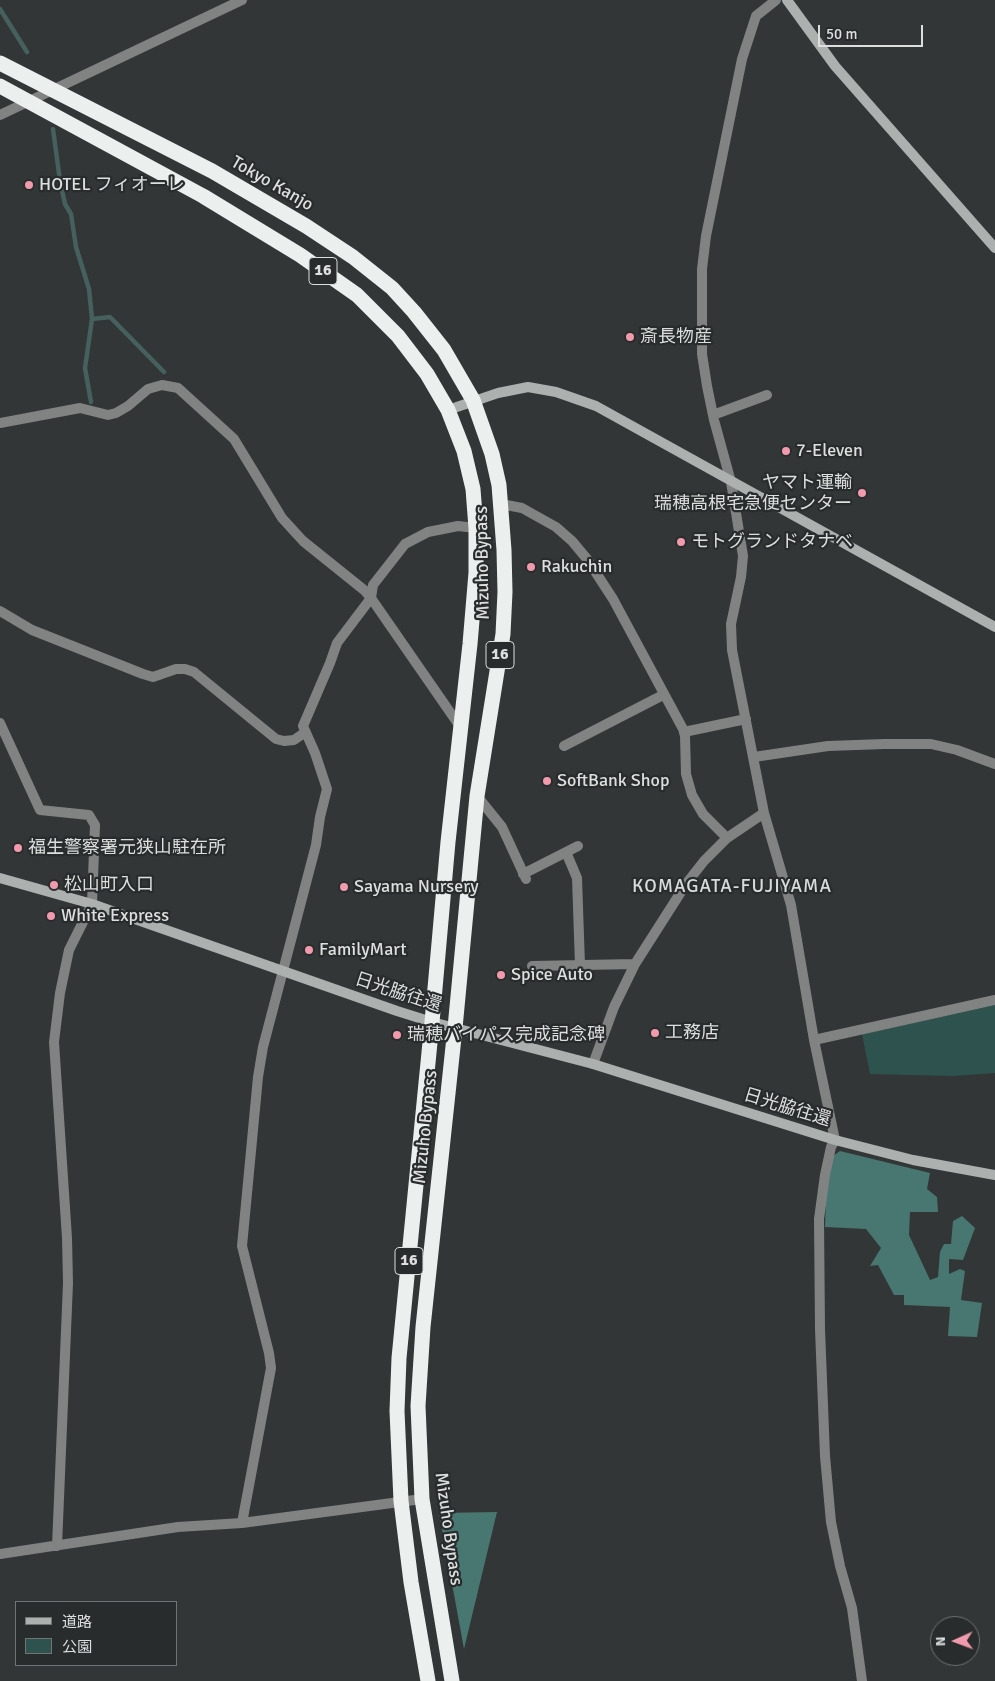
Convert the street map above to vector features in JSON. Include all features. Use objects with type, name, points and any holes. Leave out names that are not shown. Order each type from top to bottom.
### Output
[{"type":"highway","name":"Tokyo Kanjo","points":[[0,64],[212,171],[306,226],[353,258],[392,288],[414,312],[444,350],[473,400]]},
{"type":"highway","name":"16","points":[[0,86],[202,196],[300,255],[357,295],[398,336],[427,374],[448,410]]},
{"type":"highway","name":"Mizuho Bypass","points":[[452,1681],[422,1499],[418,1406],[423,1327],[455,1028],[477,796],[503,634],[505,575],[501,504],[492,454],[473,400]]},
{"type":"highway","name":"Mizuho Bypass","points":[[428,1681],[411,1582],[401,1501],[397,1411],[399,1358],[448,842],[476,574],[476,528],[473,489],[464,451],[448,410]]},
{"type":"main road","points":[[787,0],[835,66],[994,243]]},
{"type":"main road","points":[[448,410],[473,400],[528,387],[556,392],[596,406],[995,627]]},
{"type":"main road","name":"日光脇往還","points":[[0,878],[92,904],[432,1022],[592,1064],[834,1140],[913,1160],[995,1175]]},
{"type":"street","points":[[0,114],[242,0]]},
{"type":"street","points":[[776,0],[756,16],[747,40],[706,236],[702,269],[702,354],[706,386],[731,482],[743,556],[741,577],[731,624],[732,650],[764,813],[790,905],[834,1140],[824,1176],[819,1219],[820,1329],[825,1446],[830,1522],[852,1608],[862,1681]]},
{"type":"street","points":[[0,423],[80,408],[108,415],[128,406],[148,389],[162,385],[178,388],[234,439],[282,518],[303,541],[364,590],[371,598],[461,728]]},
{"type":"street","points":[[713,415],[767,395]]},
{"type":"street","points":[[501,504],[522,508],[556,527],[572,541],[587,559],[612,599],[684,732],[686,774],[692,795],[703,814],[728,838]]},
{"type":"street","points":[[242,1523],[271,1368],[269,1352],[242,1246],[258,1077],[263,1046],[284,972],[328,790],[316,753],[304,733],[303,726],[337,643],[371,598],[373,585],[405,544],[428,532],[458,526],[476,528]]},
{"type":"street","points":[[0,611],[32,630],[143,674],[153,677],[176,669],[194,672],[276,740],[294,740],[304,733]]},
{"type":"street","points":[[564,746],[663,695]]},
{"type":"street","points":[[684,732],[746,720]]},
{"type":"street","points":[[0,723],[40,810],[89,815],[95,825],[92,904],[70,950],[60,993],[54,1042],[68,1274],[57,1546]]},
{"type":"street","points":[[754,757],[828,746],[930,744],[957,750],[995,764]]},
{"type":"street","points":[[477,796],[502,827],[524,877],[578,846]]},
{"type":"street","points":[[592,1064],[614,1007],[635,964],[686,884],[704,861],[728,838],[764,813]]},
{"type":"street","points":[[566,852],[577,878],[580,965]]},
{"type":"street","points":[[532,966],[635,964]]},
{"type":"street","points":[[814,1040],[995,1000]]},
{"type":"street","points":[[0,1554],[178,1527],[242,1523],[422,1499]]},
{"type":"green space","points":[[995,1005],[995,1073],[953,1076],[870,1074],[862,1034]]},
{"type":"green space","points":[[840,1151],[930,1173],[927,1189],[937,1197],[938,1212],[910,1212],[909,1235],[930,1280],[938,1277],[940,1252],[944,1244],[951,1244],[953,1221],[962,1216],[975,1228],[963,1260],[949,1259],[949,1274],[960,1269],[965,1271],[961,1300],[982,1303],[977,1337],[948,1336],[950,1307],[904,1305],[904,1295],[894,1295],[878,1265],[870,1266],[881,1248],[866,1229],[825,1227],[826,1195],[833,1156]]},
{"type":"green space","points":[[497,1512],[464,1649],[439,1513]]},
{"type":"waterway","points":[[0,9],[27,52]]},
{"type":"waterway","points":[[53,129],[60,181],[65,204],[71,214],[76,247],[89,289],[92,319],[110,317],[164,372]]},
{"type":"waterway","points":[[91,402],[85,368],[92,319]]},
{"type":"place","name":"HOTEL フィオーレ","points":[[29,185]]},
{"type":"place","name":"斎長物産","points":[[630,337]]},
{"type":"place","name":"7-Eleven","points":[[786,451]]},
{"type":"place","name":"ヤマト運輸 瑞穂高根宅急便センター","points":[[862,493]]},
{"type":"place","name":"モトグランドタナベ","points":[[681,542]]},
{"type":"place","name":"Rakuchin","points":[[531,567]]},
{"type":"place","name":"SoftBank Shop","points":[[547,781]]},
{"type":"place","name":"福生警察署元狭山駐在所","points":[[18,848]]},
{"type":"place","name":"松山町入口","points":[[54,885]]},
{"type":"place","name":"Sayama Nursery","points":[[344,887]]},
{"type":"place","name":"White Express","points":[[51,916]]},
{"type":"place","name":"FamilyMart","points":[[309,950]]},
{"type":"place","name":"Spice Auto","points":[[501,975]]},
{"type":"place","name":"工務店","points":[[655,1033]]},
{"type":"place","name":"瑞穂バイパス完成記念碑","points":[[397,1035]]},
{"type":"district","name":"KOMAGATA-FUJIYAMA","points":[[732,887]]}]
